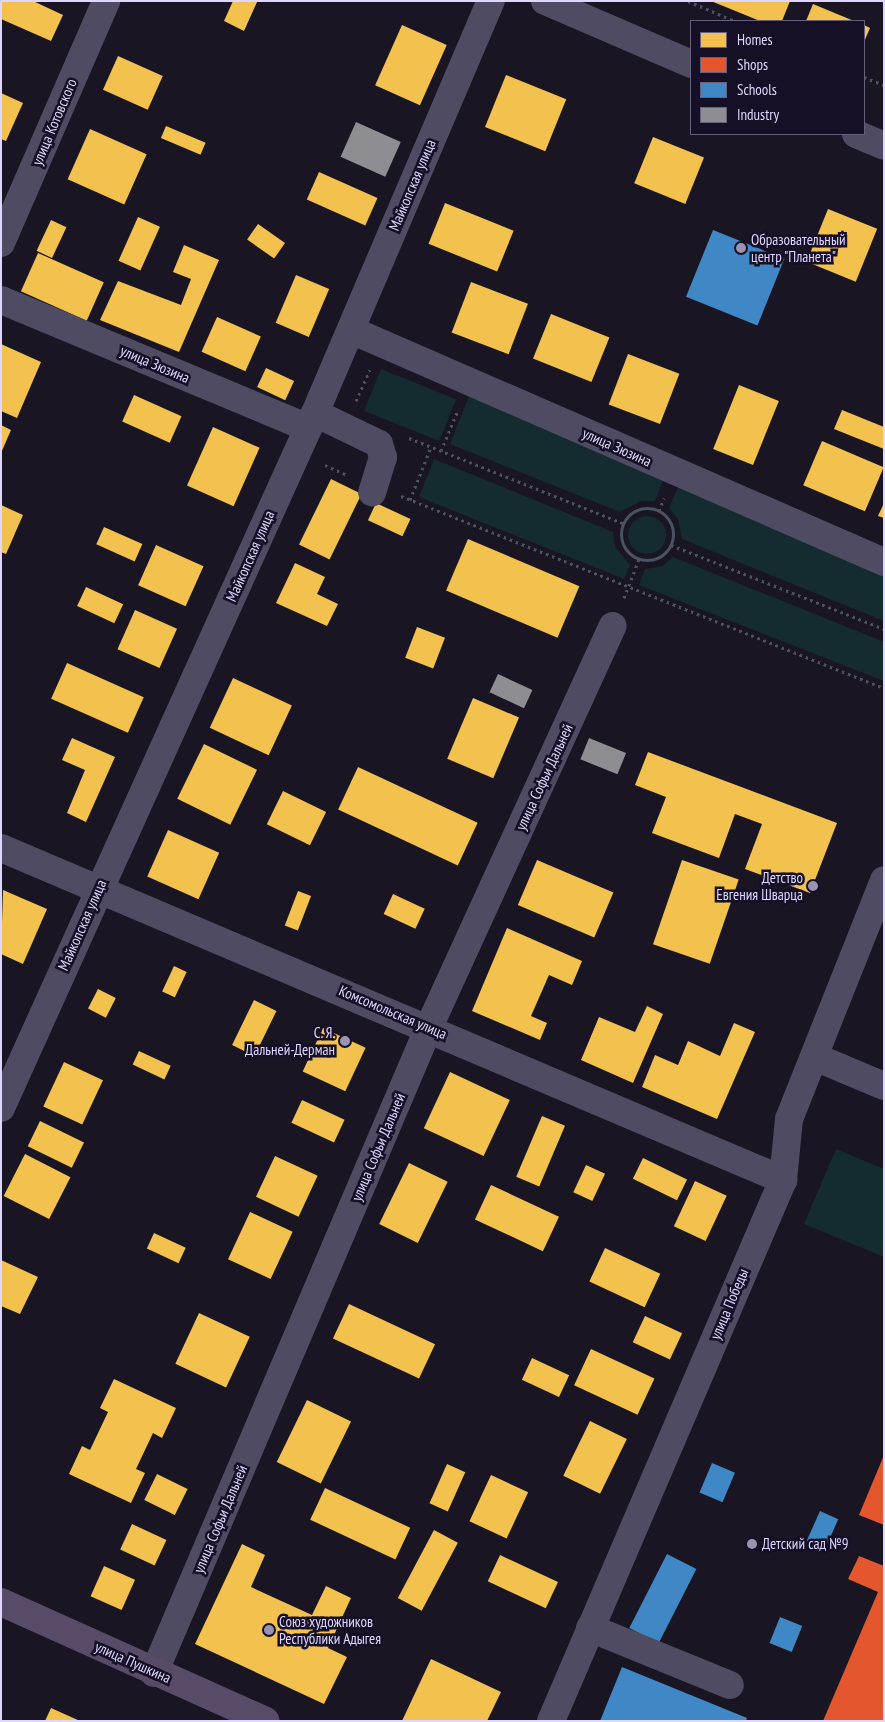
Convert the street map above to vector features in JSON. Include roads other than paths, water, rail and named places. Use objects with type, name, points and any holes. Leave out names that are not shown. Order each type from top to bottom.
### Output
[{"type":"main road","name":"улица Пушкина","points":[[1,1602],[154,1673],[266,1721]]},
{"type":"street","name":"улица Котовского","points":[[1,243],[106,1]]},
{"type":"street","name":"Майкопская улица","points":[[1,1108],[99,887],[315,414],[491,1]]},
{"type":"street","points":[[545,1],[690,64]]},
{"type":"street","points":[[858,135],[884,146]]},
{"type":"street","name":"улица Зюзина","points":[[1,300],[315,414],[379,444],[383,457],[373,489]]},
{"type":"street","name":"улица Зюзина","points":[[351,330],[884,562]]},
{"type":"street","name":"улица Софьи Дальней","points":[[154,1673],[429,1027],[613,626]]},
{"type":"street","name":"Комсомольская улица","points":[[1,848],[99,887],[429,1027],[783,1180]]},
{"type":"street","name":"улица Победы","points":[[550,1721],[783,1180],[789,1119],[884,880]]},
{"type":"street","points":[[814,1057],[884,1086]]},
{"type":"street","points":[[590,1628],[730,1685]]},
{"type":"place","name":"Образовательный центр \"Планета\"","points":[[741,248]]},
{"type":"place","name":"Детство Евгения Шварца","points":[[813,886]]},
{"type":"place","name":"С. Я. Дальней-Дерман","points":[[345,1041]]},
{"type":"place","name":"Детский сад №9","points":[[752,1544]]},
{"type":"place","name":"Союз художников Республики Адыгея","points":[[269,1630]]}]
